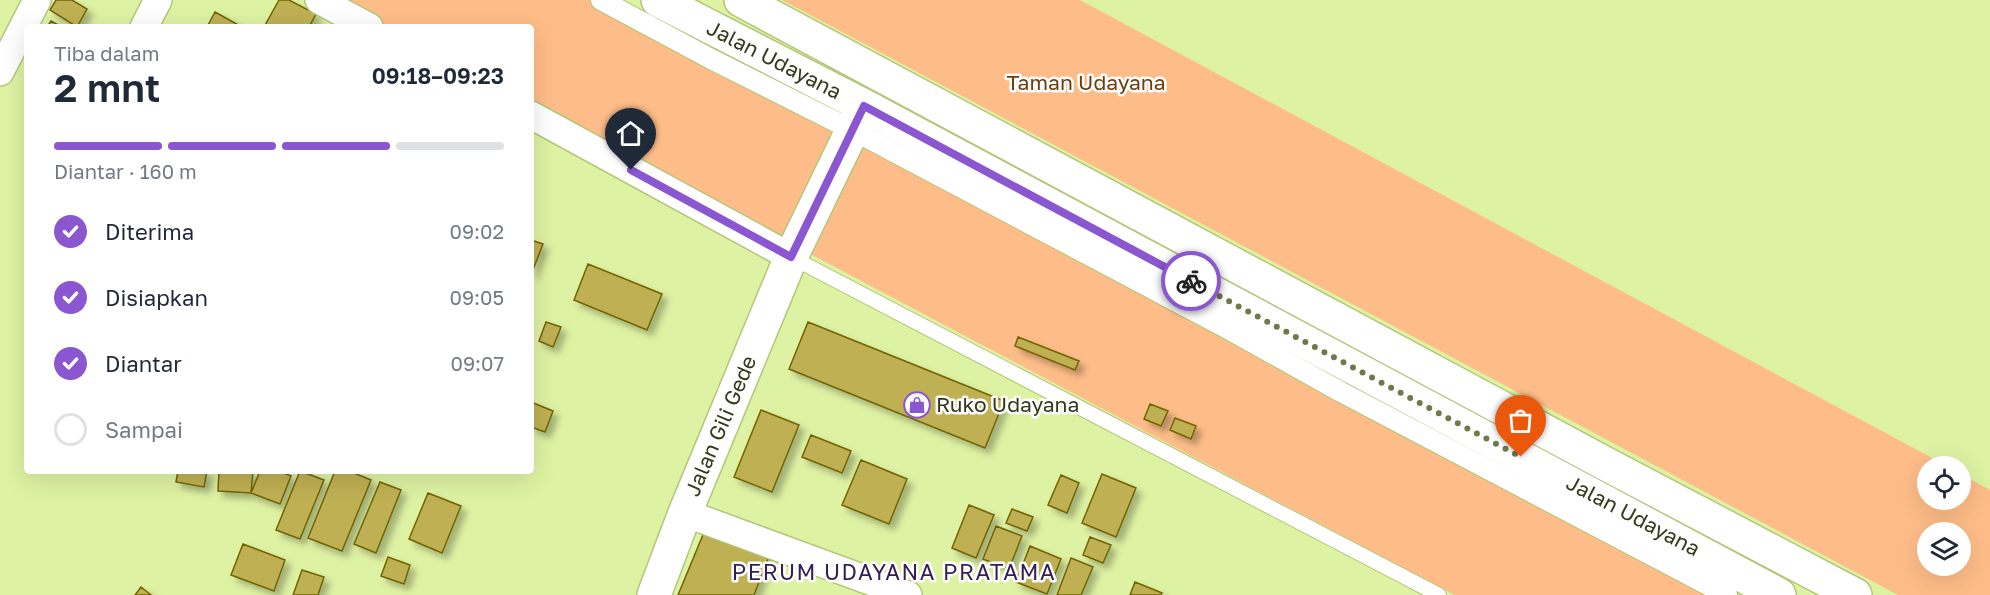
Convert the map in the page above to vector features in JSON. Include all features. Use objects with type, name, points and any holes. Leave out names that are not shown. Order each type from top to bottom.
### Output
[{"type":"main road","name":"Jalan Udayana","points":[[658,0],[859,119],[1207,290],[1779,595]]},
{"type":"main road","name":"Jalan Udayana","points":[[741,0],[1855,595]]},
{"type":"main road","name":"Jalan Gili Gede","points":[[654,595],[685,513],[791,257],[859,119]]},
{"type":"main road","points":[[1207,290],[1223,259]]},
{"type":"street","points":[[25,24],[37,0]]},
{"type":"street","points":[[146,24],[158,0]]},
{"type":"street","points":[[319,0],[363,24]]},
{"type":"street","points":[[601,0],[713,60],[859,119],[1726,595]]},
{"type":"street","points":[[0,72],[24,25]]},
{"type":"street","points":[[534,117],[791,257]]},
{"type":"street","points":[[685,513],[908,595]]},
{"type":"lane","points":[[791,257],[1439,595]]},
{"type":"green space","points":[[332,0],[592,0],[1714,595],[1454,595],[534,108],[534,24],[377,24]]},
{"type":"green space","name":"Taman Udayana","points":[[782,0],[1080,0],[1928,456],[1917,456],[1917,510],[1971,510],[1971,480],[1990,490],[1990,595],[1898,595]]},
{"type":"building","points":[[56,0],[72,0],[87,9],[79,24],[72,24],[50,10]]},
{"type":"building","points":[[279,0],[289,0],[316,14],[311,24],[266,24]]},
{"type":"building","points":[[215,12],[237,24],[209,24]]},
{"type":"building","points":[[534,241],[543,244],[534,267]]},
{"type":"building","points":[[588,264],[662,294],[647,330],[574,300]]},
{"type":"building","points":[[546,322],[561,327],[553,347],[539,341]]},
{"type":"building","points":[[808,322],[1004,401],[985,448],[789,369]]},
{"type":"building","points":[[1018,337],[1079,361],[1075,370],[1015,346]]},
{"type":"building","points":[[534,403],[553,411],[545,432],[534,428]]},
{"type":"building","points":[[1150,404],[1168,411],[1161,426],[1144,419]]},
{"type":"building","points":[[761,410],[799,425],[772,492],[734,477]]},
{"type":"building","points":[[1175,418],[1196,426],[1191,439],[1170,430]]},
{"type":"building","points":[[811,435],[851,451],[842,473],[802,457]]},
{"type":"building","points":[[861,460],[907,479],[889,524],[842,505]]},
{"type":"building","points":[[177,474],[206,474],[204,487],[176,482]]},
{"type":"building","points":[[219,474],[253,474],[251,493],[218,491]]},
{"type":"building","points":[[259,474],[291,476],[280,504],[251,493]]},
{"type":"building","points":[[299,474],[308,474],[324,480],[300,539],[276,530]]},
{"type":"building","points":[[334,474],[356,474],[371,480],[342,551],[308,538]]},
{"type":"building","points":[[1102,474],[1136,488],[1116,537],[1082,523]]},
{"type":"building","points":[[1061,475],[1079,483],[1067,513],[1048,505]]},
{"type":"building","points":[[380,482],[401,490],[376,553],[354,544]]},
{"type":"building","points":[[428,493],[461,506],[442,553],[409,539]]},
{"type":"building","points":[[969,505],[994,515],[976,558],[952,548]]},
{"type":"building","points":[[1012,509],[1033,517],[1027,531],[1006,523]]},
{"type":"building","points":[[707,525],[771,551],[754,595],[678,595]]},
{"type":"building","points":[[996,526],[1022,536],[1009,569],[983,559]]},
{"type":"building","points":[[1090,537],[1111,545],[1103,563],[1083,555]]},
{"type":"building","points":[[243,544],[285,560],[274,591],[231,575]]},
{"type":"building","points":[[1030,546],[1061,559],[1047,594],[1016,582]]},
{"type":"building","points":[[388,557],[410,565],[404,584],[381,576]]},
{"type":"building","points":[[1071,558],[1093,567],[1081,595],[1057,595]]},
{"type":"building","points":[[302,570],[324,577],[318,595],[293,595]]},
{"type":"building","points":[[1135,582],[1162,593],[1161,595],[1130,595]]},
{"type":"building","points":[[141,587],[151,595],[135,595]]},
{"type":"way so far","points":[[1191,281],[1521,457]]},
{"type":"place","name":"Ruko Udayana","points":[[917,405]]},
{"type":"district","name":"PERUM UDAYANA PRATAMA","points":[[894,572]]},
{"type":"route","points":[[631,170],[791,257],[864,106],[1191,281]]}]
